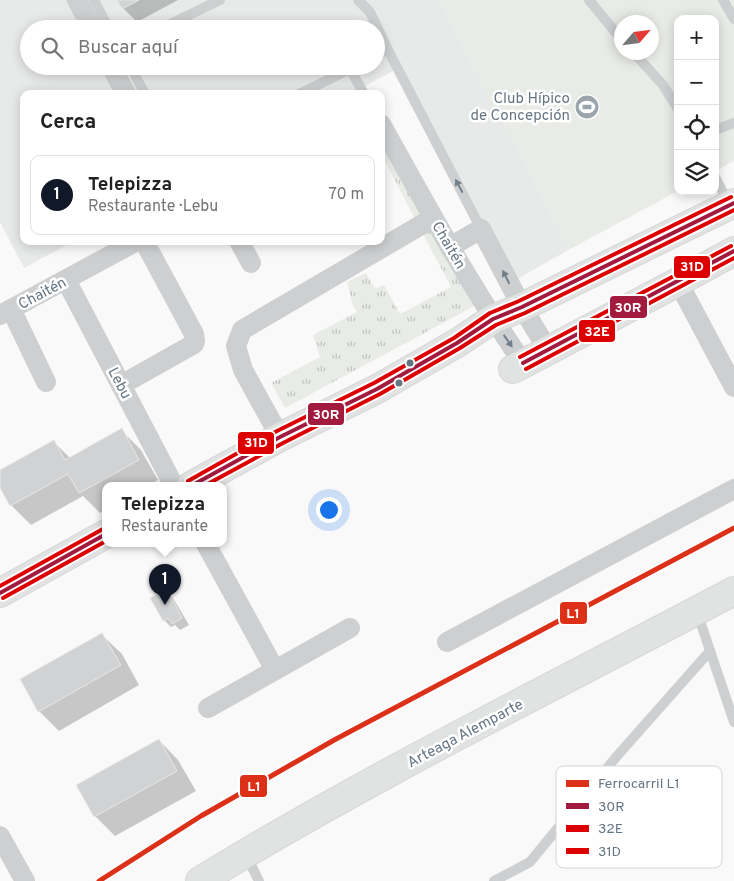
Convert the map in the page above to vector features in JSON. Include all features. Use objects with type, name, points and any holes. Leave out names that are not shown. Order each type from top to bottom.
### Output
[{"type":"main road","points":[[198,482],[280,437],[377,389],[493,320],[732,204]]},
{"type":"main road","points":[[518,366],[734,251]]},
{"type":"main road","points":[[1,590],[102,536]]},
{"type":"main road","name":"Arteaga Alemparte","points":[[200,881],[245,853],[363,787],[734,592]]},
{"type":"street","points":[[77,0],[87,20]]},
{"type":"street","points":[[116,75],[124,90]]},
{"type":"street","name":"Chaitén","points":[[385,131],[518,366]]},
{"type":"street","points":[[280,437],[243,370],[236,346],[242,330],[433,218]]},
{"type":"street","points":[[450,247],[481,229],[522,307],[548,350]]},
{"type":"street","name":"Chaitén","points":[[6,312],[130,245]]},
{"type":"street","points":[[121,385],[194,344],[196,340],[146,245]]},
{"type":"street","points":[[241,245],[251,263]]},
{"type":"street","name":"Lebu","points":[[66,280],[172,482]]},
{"type":"street","points":[[678,282],[734,387]]},
{"type":"street","points":[[6,312],[46,382]]},
{"type":"street","points":[[447,642],[734,489]]},
{"type":"street","points":[[208,547],[275,670]]},
{"type":"street","points":[[208,708],[350,628]]},
{"type":"street","points":[[0,836],[25,881]]},
{"type":"lane","points":[[94,0],[104,20]]},
{"type":"lane","points":[[179,20],[220,0]]},
{"type":"lane","points":[[358,0],[370,12],[374,20]]},
{"type":"lane","points":[[589,0],[614,30]]},
{"type":"lane","points":[[724,0],[734,19]]},
{"type":"lane","points":[[385,44],[481,229]]},
{"type":"lane","points":[[640,60],[663,85],[676,105]]},
{"type":"lane","points":[[135,75],[143,90]]},
{"type":"lane","points":[[307,90],[338,75]]},
{"type":"lane","points":[[356,75],[362,90]]},
{"type":"lane","points":[[719,129],[734,123]]},
{"type":"lane","points":[[719,184],[732,204]]},
{"type":"lane","points":[[697,611],[734,722]]},
{"type":"lane","points":[[609,766],[710,651]]},
{"type":"lane","points":[[494,881],[530,862],[556,830]]},
{"type":"lane","points":[[245,853],[260,881]]},
{"type":"shaded area","points":[[0,0],[439,0],[570,249],[507,285],[397,69],[358,90],[20,90],[20,245],[67,245],[24,268],[0,222]]},
{"type":"green space","name":"Club Hípico de Concepción","points":[[439,0],[734,0],[734,161],[719,169],[719,15],[674,15],[674,193],[570,249]]},
{"type":"green space","points":[[392,140],[480,303],[285,408],[271,383],[320,357],[313,335],[357,312],[353,306],[347,282],[366,273],[375,289],[384,285],[400,314],[451,287],[385,162],[385,144]]},
{"type":"building","points":[[117,0],[139,0],[122,9]]},
{"type":"building","points":[[122,428],[139,460],[79,493],[68,474],[10,506],[0,488],[0,470],[54,440],[65,460]]},
{"type":"building","points":[[167,589],[182,618],[172,624],[168,618],[163,621],[150,598]]},
{"type":"building","points":[[102,633],[121,665],[38,712],[20,679]]},
{"type":"building","points":[[159,739],[177,771],[94,817],[76,785]]},
{"type":"rail line","name":"L1","points":[[99,881],[201,816],[336,739],[734,528]]},
{"type":"transit line","name":"31D","points":[[188,481],[277,431],[374,383],[454,338],[490,313],[519,301],[731,197]]},
{"type":"transit line","name":"30R","points":[[198,482],[280,437],[377,389],[457,343],[493,319],[522,307],[734,203]]},
{"type":"transit line","name":"32E","points":[[211,482],[380,394],[496,325],[525,313],[734,210]]},
{"type":"transit line","name":"31D","points":[[520,357],[731,246]]},
{"type":"transit line","name":"30R","points":[[523,363],[734,251]]},
{"type":"transit line","name":"32E","points":[[526,369],[734,258]]},
{"type":"transit line","name":"31D","points":[[0,586],[102,530]]},
{"type":"transit line","name":"30R","points":[[0,593],[102,536]]},
{"type":"transit line","name":"32E","points":[[3,598],[102,543]]},
{"type":"place","name":"Club Hípico de Concepción","points":[[587,107]]},
{"type":"place","name":"Telepizza","points":[[165,605]]}]
